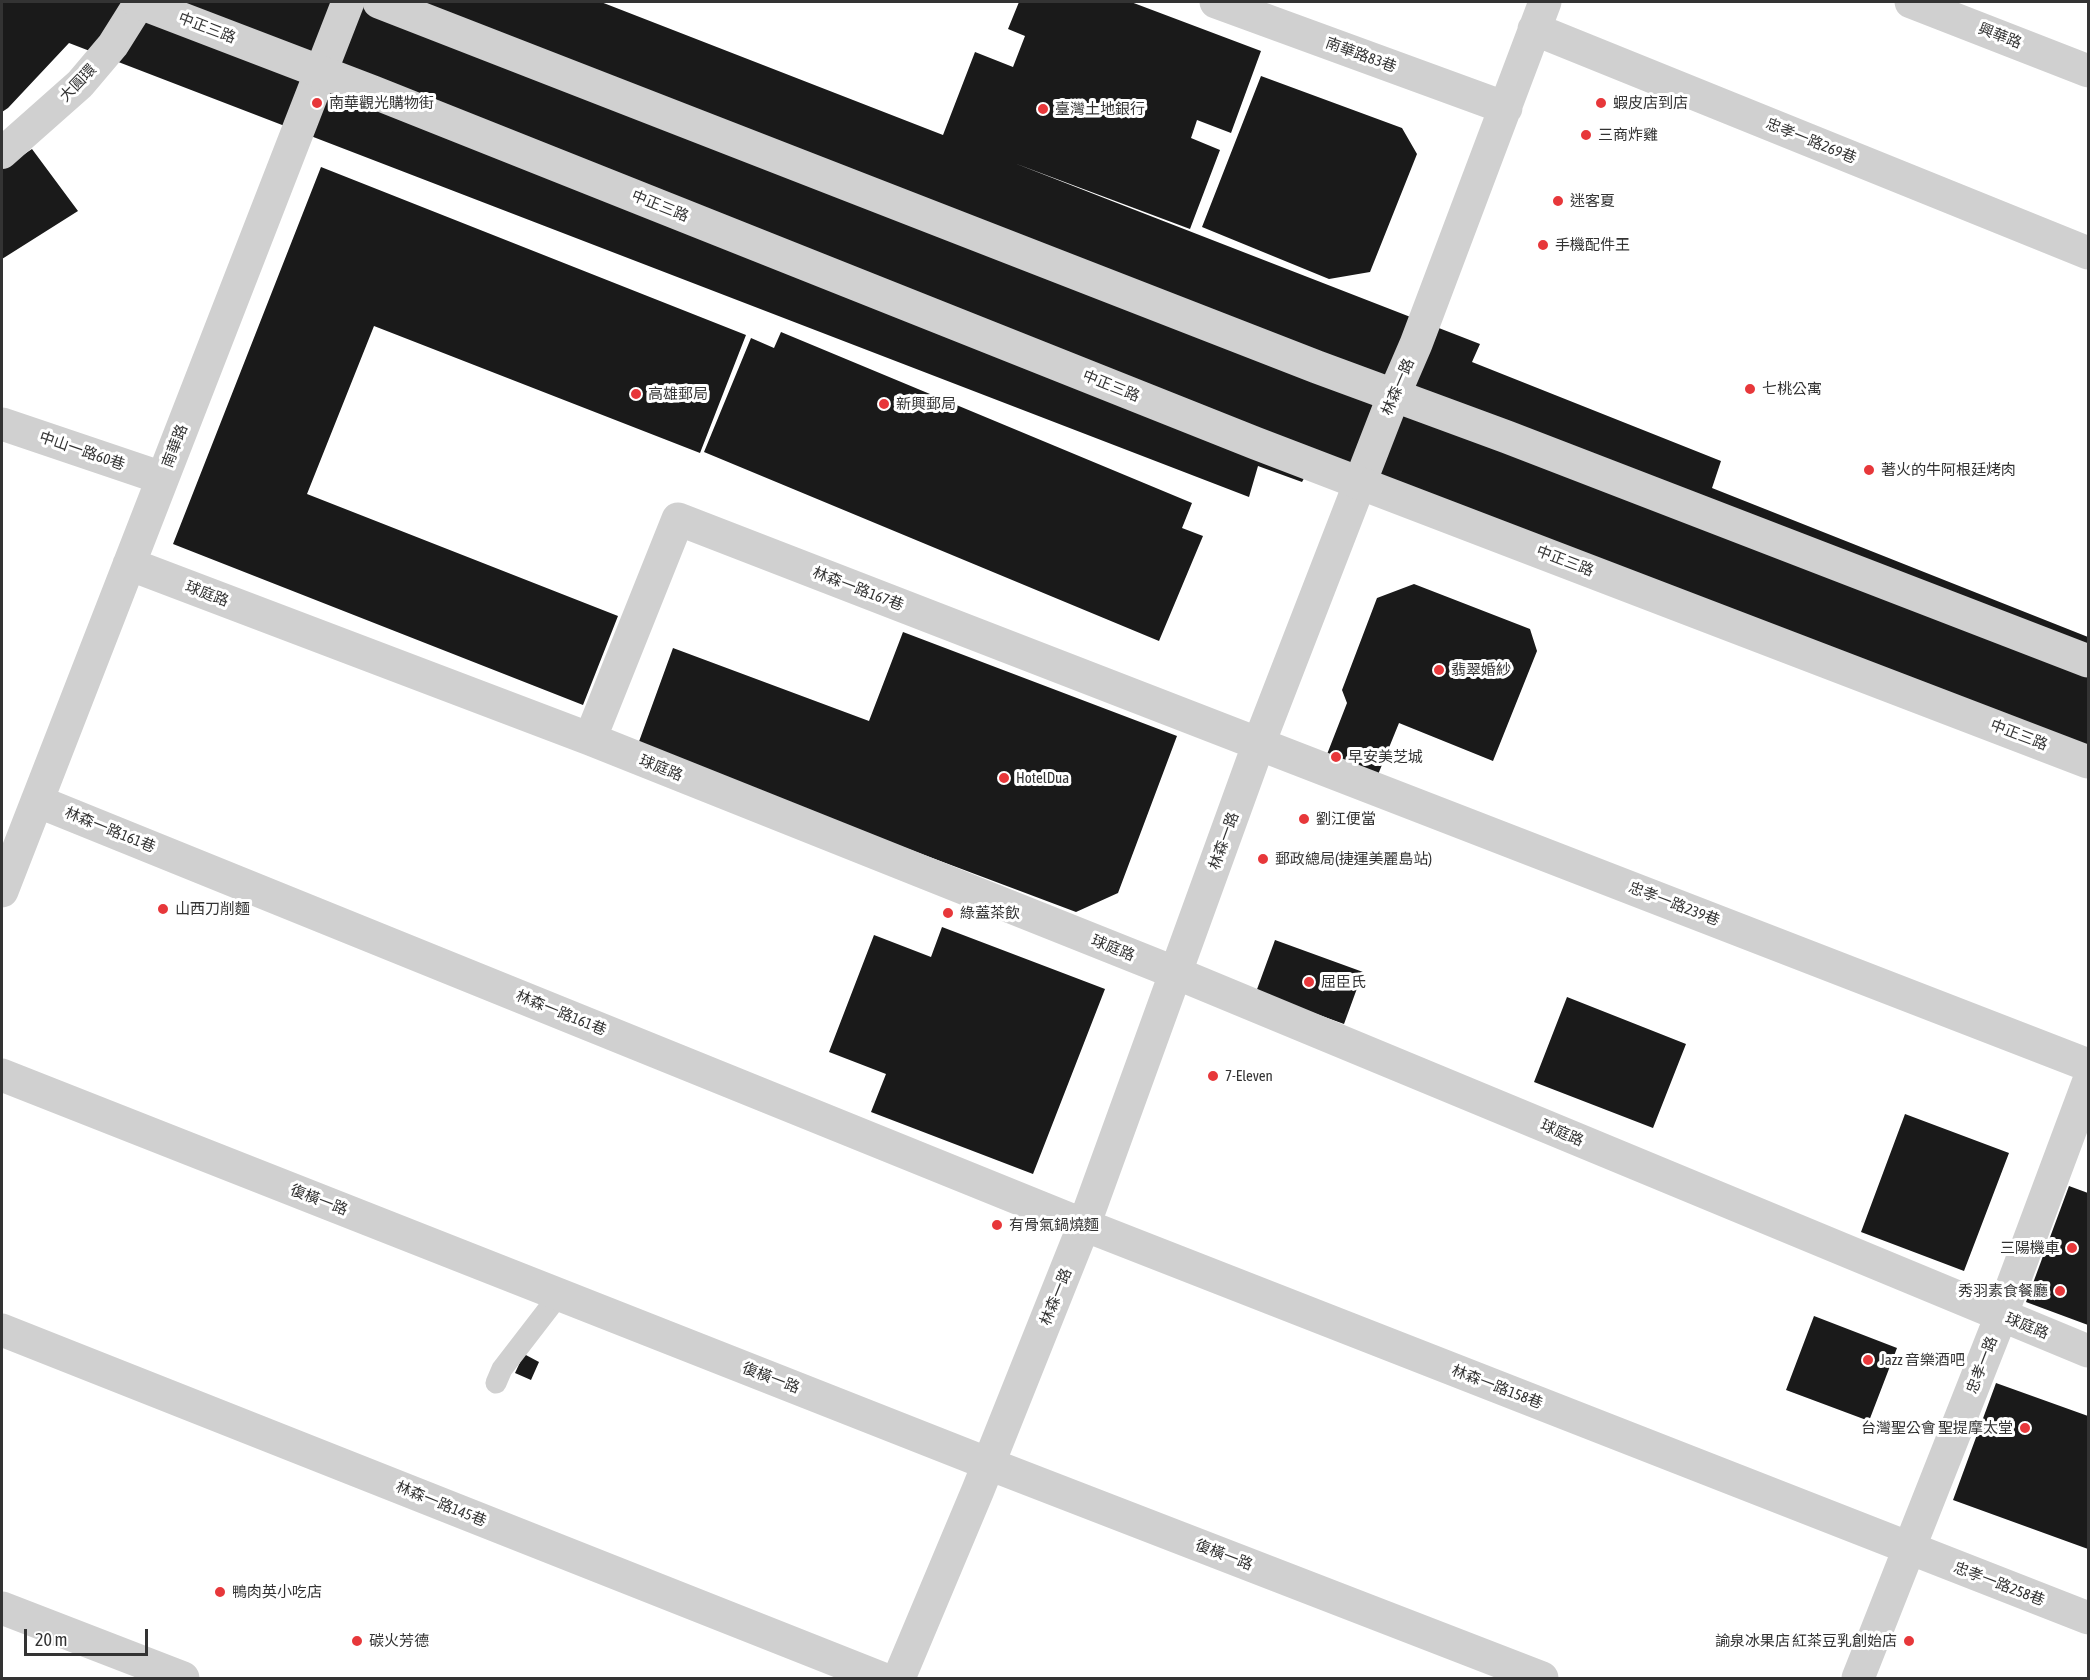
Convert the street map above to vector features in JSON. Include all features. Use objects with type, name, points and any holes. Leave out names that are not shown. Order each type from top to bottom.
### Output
[{"type":"street","name":"中正三路","points":[[139,2],[1233,434],[2088,762]]},
{"type":"street","name":"大圓環","points":[[2,153],[80,84],[113,45],[139,2]]},
{"type":"street","name":"南華路","points":[[2,891],[348,2]]},
{"type":"street","points":[[379,2],[1284,354],[1394,394],[2088,661]]},
{"type":"street","name":"南華路83巷","points":[[1216,2],[1506,108]]},
{"type":"street","name":"興華路","points":[[1911,2],[2088,70]]},
{"type":"street","name":"林森一路","points":[[899,1678],[989,1464],[1084,1225],[1259,743],[1394,394],[1416,344],[1540,15]]},
{"type":"street","name":"忠孝一路269巷","points":[[1540,15],[2088,253]]},
{"type":"street","name":"中山一路60巷","points":[[2,424],[162,478]]},
{"type":"street","name":"林森一路167巷","points":[[590,739],[678,519],[1259,743]]},
{"type":"street","name":"球庭路","points":[[129,564],[590,739],[1176,973],[2088,1351]]},
{"type":"street","name":"忠孝一路239巷","points":[[1259,743],[2088,1065]]},
{"type":"street","name":"林森一路161巷","points":[[37,801],[1084,1225]]},
{"type":"street","name":"復橫一路","points":[[2,1075],[989,1464],[1542,1678]]},
{"type":"street","name":"忠孝一路","points":[[1858,1678],[2001,1316],[2088,1083]]},
{"type":"street","name":"林森一路158巷","points":[[1084,1225],[1910,1549]]},
{"type":"street","name":"林森一路145巷","points":[[2,1330],[881,1678]]},
{"type":"street","name":"忠孝一路258巷","points":[[1910,1549],[2088,1618]]},
{"type":"street","points":[[2,1608],[183,1678]]},
{"type":"lane","points":[[495,1383],[502,1369],[559,1295]]},
{"type":"building","points":[[2,2],[601,2],[943,135],[975,52],[1013,67],[1025,36],[1008,29],[1019,2],[1131,2],[1261,51],[1231,133],[1197,120],[1191,138],[1220,150],[1190,229],[1014,163],[1480,344],[1472,362],[1721,461],[1712,488],[2088,637],[2088,750],[1319,451],[1302,482],[1258,466],[1249,497],[69,43],[2,112]]},
{"type":"building","points":[[1261,76],[1402,128],[1417,154],[1370,272],[1329,279],[1202,227]]},
{"type":"building","points":[[32,149],[78,211],[2,259],[2,169]]},
{"type":"building","name":"高雄郵局","points":[[321,167],[746,335],[700,453],[374,326],[307,494],[618,616],[583,705],[173,544]]},
{"type":"building","name":"高雄郵局","points":[[781,332],[1192,503],[1182,528],[1203,536],[1159,641],[704,452],[751,338],[774,348]]},
{"type":"building","name":"翡翠婚紗","points":[[1414,584],[1530,629],[1537,651],[1493,761],[1399,723],[1375,782],[1324,762],[1347,703],[1342,690],[1377,598]]},
{"type":"building","name":"HotelDua","points":[[903,632],[1177,736],[1118,893],[1076,912],[637,747],[673,648],[869,721]]},
{"type":"building","points":[[942,927],[1105,989],[1033,1174],[871,1112],[886,1074],[829,1052],[874,935],[931,957]]},
{"type":"building","name":"屈臣氏","points":[[1275,940],[1363,972],[1344,1024],[1256,992]]},
{"type":"building","points":[[1567,997],[1686,1044],[1653,1128],[1534,1082]]},
{"type":"building","points":[[1905,1114],[2009,1153],[1964,1271],[1861,1232]]},
{"type":"building","points":[[2069,1186],[2088,1193],[2088,1325],[2026,1302]]},
{"type":"building","points":[[1814,1316],[1897,1348],[1869,1421],[1786,1390]]},
{"type":"building","points":[[524,1354],[539,1362],[531,1380],[515,1373]]},
{"type":"building","points":[[1996,1383],[2088,1416],[2088,1549],[1953,1500]]},
{"type":"place","name":"南華觀光購物街","points":[[317,103]]},
{"type":"place","name":"蝦皮店到店","points":[[1601,103]]},
{"type":"place","name":"臺灣土地銀行","points":[[1043,109]]},
{"type":"place","name":"三商炸雞","points":[[1586,135]]},
{"type":"place","name":"迷客夏","points":[[1558,201]]},
{"type":"place","name":"手機配件王","points":[[1543,245]]},
{"type":"place","name":"七桃公寓","points":[[1750,389]]},
{"type":"place","name":"高雄郵局","points":[[636,394]]},
{"type":"place","name":"新興郵局","points":[[884,404]]},
{"type":"place","name":"著火的牛阿根廷烤肉","points":[[1869,470]]},
{"type":"place","name":"翡翠婚紗","points":[[1439,670]]},
{"type":"place","name":"早安美芝城","points":[[1336,757]]},
{"type":"place","name":"HotelDua","points":[[1004,778]]},
{"type":"place","name":"劉江便當","points":[[1304,819]]},
{"type":"place","name":"郵政總局(捷運美麗島站)","points":[[1263,859]]},
{"type":"place","name":"山西刀削麵","points":[[163,909]]},
{"type":"place","name":"綠蓋茶飲","points":[[948,913]]},
{"type":"place","name":"屈臣氏","points":[[1309,982]]},
{"type":"place","name":"7-Eleven","points":[[1213,1076]]},
{"type":"place","name":"有骨氣鍋燒麵","points":[[997,1225]]},
{"type":"place","name":"三陽機車","points":[[2072,1248]]},
{"type":"place","name":"秀羽素食餐廳","points":[[2060,1291]]},
{"type":"place","name":"Jazz 音樂酒吧","points":[[1868,1360]]},
{"type":"place","name":"台灣聖公會 聖提摩太堂","points":[[2025,1428]]},
{"type":"place","name":"鴨肉英小吃店","points":[[220,1592]]},
{"type":"place","name":"碳火芳德","points":[[357,1641]]},
{"type":"place","name":"諭泉冰果店 紅茶豆乳創始店","points":[[1909,1641]]}]
